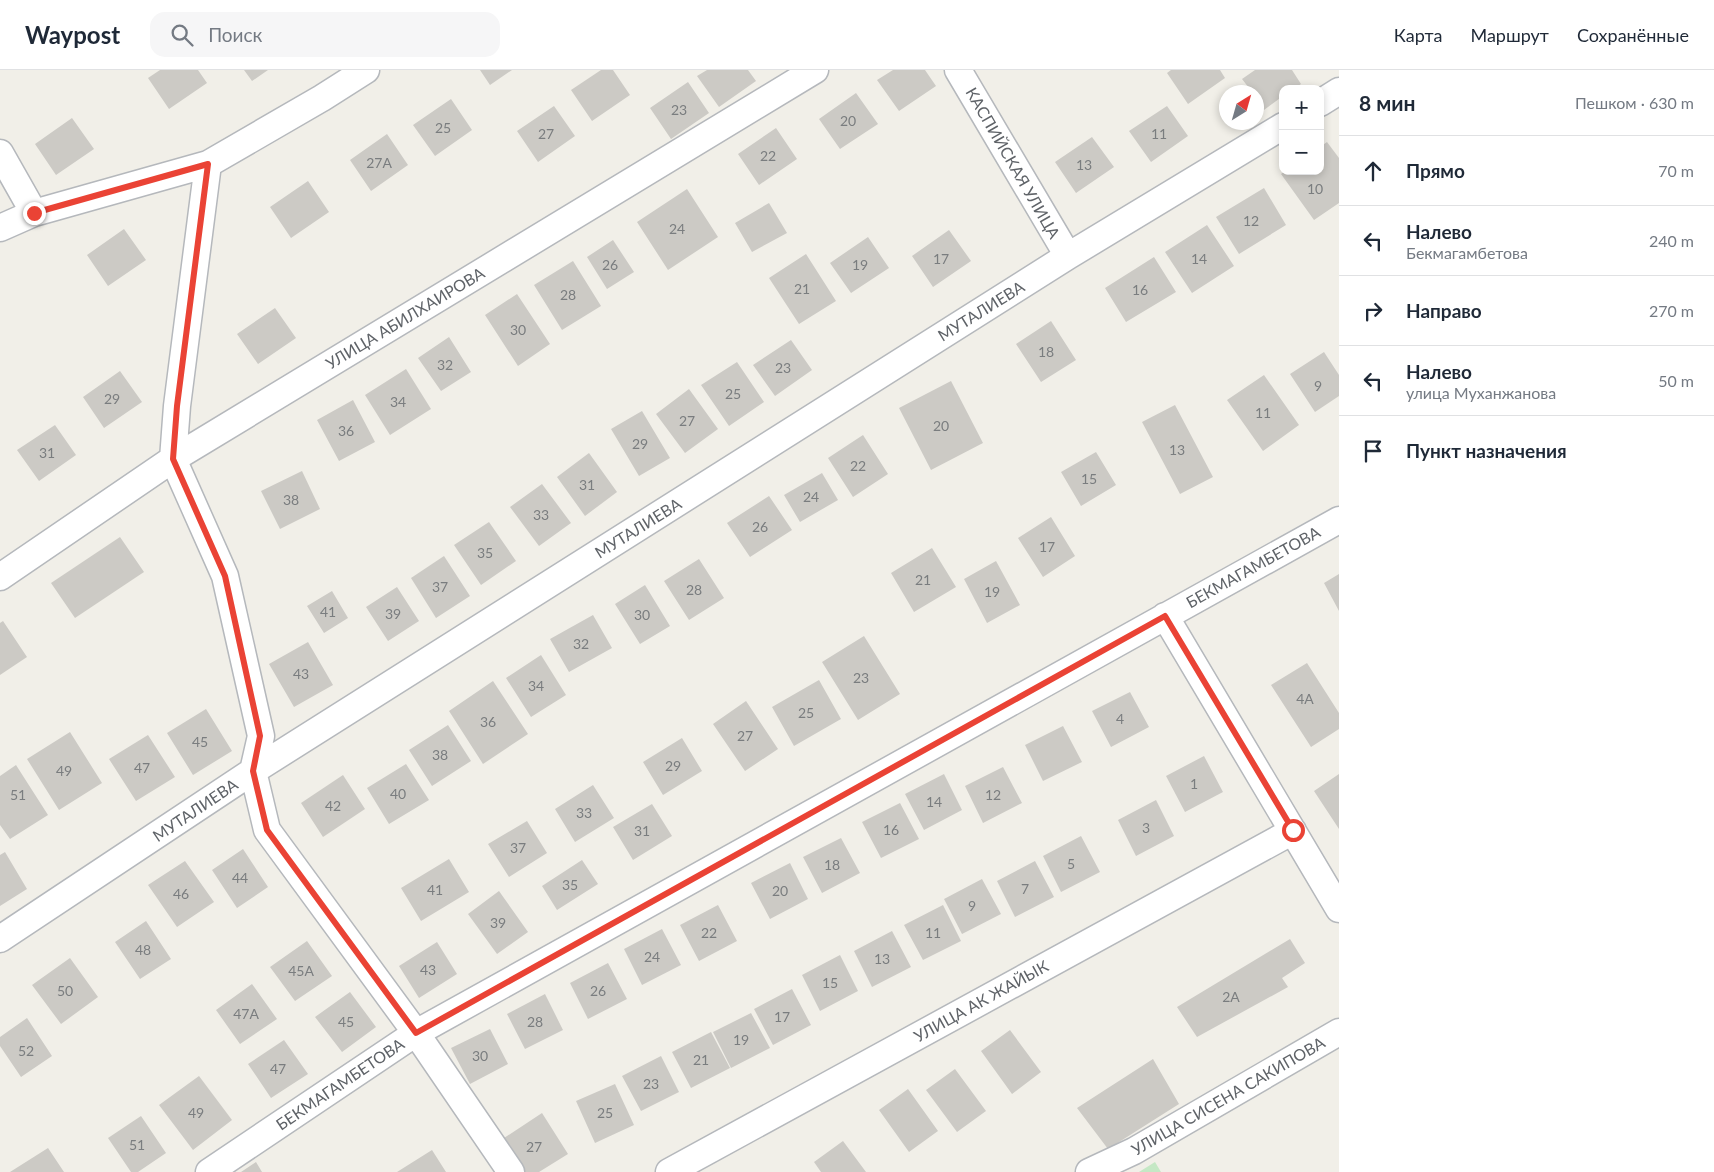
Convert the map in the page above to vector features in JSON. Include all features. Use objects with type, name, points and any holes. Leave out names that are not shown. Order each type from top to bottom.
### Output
[{"type":"street","points":[[0,228],[34,213],[208,164],[322,98],[366,70]]},
{"type":"street","name":"УЛИЦА АБИЛХАИРОВА","points":[[0,577],[173,459],[816,70]]},
{"type":"street","name":"КАСПИЙСКАЯ УЛИЦА","points":[[958,70],[1068,256]]},
{"type":"street","points":[[1324,100],[1339,91]]},
{"type":"street","name":"МУТАЛИЕВА","points":[[0,940],[253,771],[1068,256],[1279,128]]},
{"type":"street","points":[[0,153],[34,213]]},
{"type":"street","points":[[208,164],[177,406],[173,459],[225,576],[260,736],[253,771],[267,830],[416,1033],[511,1172]]},
{"type":"street","name":"БЕКМАГАМБЕТОВА","points":[[209,1172],[416,1033],[1339,520]]},
{"type":"street","points":[[1165,616],[1339,909]]},
{"type":"street","name":"УЛИЦА АК ЖАЙЫК","points":[[668,1172],[1293,830]]},
{"type":"street","name":"УЛИЦА СИСЕНА САКИПОВА","points":[[1089,1172],[1134,1151],[1339,1032]]},
{"type":"green space","points":[[1155,1162],[1161,1172],[1139,1172]]},
{"type":"building","points":[[160,70],[198,70],[207,83],[169,109],[148,78]]},
{"type":"building","points":[[244,70],[268,70],[252,81]]},
{"type":"building","points":[[480,70],[512,70],[490,85]]},
{"type":"building","points":[[601,70],[613,70],[630,95],[592,121],[571,90]]},
{"type":"building","points":[[707,70],[748,70],[756,81],[719,107],[697,76]]},
{"type":"building","points":[[893,70],[925,70],[936,86],[899,111],[877,80]]},
{"type":"building","points":[[1171,70],[1220,70],[1225,78],[1188,104],[1167,73]]},
{"type":"building","points":[[1255,70],[1292,70],[1301,84],[1279,85],[1279,99],[1264,110],[1264,85],[1247,85],[1242,79]]},
{"type":"building","points":[[688,82],[709,113],[671,139],[650,108]]},
{"type":"building","points":[[856,93],[878,124],[840,149],[819,119]]},
{"type":"building","points":[[451,99],[472,130],[435,156],[413,125]]},
{"type":"building","points":[[554,106],[575,136],[538,162],[517,131]]},
{"type":"building","points":[[1167,106],[1188,136],[1151,162],[1129,131]]},
{"type":"building","points":[[72,118],[94,149],[56,175],[35,144]]},
{"type":"building","points":[[776,128],[797,159],[759,185],[738,154]]},
{"type":"building","points":[[387,134],[408,165],[371,191],[350,160]]},
{"type":"building","points":[[1092,137],[1114,167],[1076,193],[1055,162]]},
{"type":"building","points":[[1327,142],[1339,158],[1339,203],[1314,220],[1282,175],[1324,175],[1324,144]]},
{"type":"building","points":[[308,181],[329,212],[291,238],[270,207]]},
{"type":"building","points":[[1264,188],[1286,225],[1239,254],[1216,217]]},
{"type":"building","points":[[687,189],[718,237],[668,270],[637,222]]},
{"type":"building","points":[[769,203],[787,233],[752,252],[735,223]]},
{"type":"building","points":[[1207,225],[1234,266],[1192,293],[1165,252]]},
{"type":"building","points":[[124,229],[146,260],[108,286],[87,255]]},
{"type":"building","points":[[949,230],[971,261],[933,287],[912,256]]},
{"type":"building","points":[[868,237],[889,268],[851,293],[830,263]]},
{"type":"building","points":[[613,240],[634,272],[607,289],[587,257]]},
{"type":"building","points":[[806,254],[836,301],[799,324],[769,278]]},
{"type":"building","points":[[1154,257],[1176,292],[1126,322],[1105,288]]},
{"type":"building","points":[[573,261],[601,306],[562,330],[534,285]]},
{"type":"building","points":[[517,294],[550,344],[518,366],[485,315]]},
{"type":"building","points":[[275,308],[296,338],[258,364],[237,334]]},
{"type":"building","points":[[1051,321],[1076,360],[1041,382],[1016,344]]},
{"type":"building","points":[[449,337],[471,372],[441,391],[418,358]]},
{"type":"building","points":[[791,340],[812,370],[775,396],[753,365]]},
{"type":"building","points":[[1324,352],[1339,375],[1339,396],[1315,412],[1290,374]]},
{"type":"building","points":[[737,362],[764,402],[729,426],[701,385]]},
{"type":"building","points":[[406,369],[431,409],[390,435],[365,395]]},
{"type":"building","points":[[120,371],[142,402],[104,428],[83,397]]},
{"type":"building","points":[[1264,375],[1299,425],[1263,451],[1227,400]]},
{"type":"building","points":[[951,381],[983,443],[931,470],[899,408]]},
{"type":"building","points":[[689,389],[718,429],[685,453],[656,414]]},
{"type":"building","points":[[353,400],[375,442],[339,461],[317,420]]},
{"type":"building","points":[[1175,405],[1213,477],[1180,494],[1142,422]]},
{"type":"building","points":[[642,411],[670,458],[639,476],[611,429]]},
{"type":"building","points":[[55,425],[76,455],[39,481],[17,450]]},
{"type":"building","points":[[863,435],[888,474],[853,497],[828,458]]},
{"type":"building","points":[[1096,452],[1116,485],[1081,506],[1061,472]]},
{"type":"building","points":[[589,453],[617,492],[585,516],[557,477]]},
{"type":"building","points":[[302,471],[320,509],[280,529],[261,491]]},
{"type":"building","points":[[822,473],[838,500],[800,522],[784,495]]},
{"type":"building","points":[[542,484],[571,523],[539,546],[510,507]]},
{"type":"building","points":[[769,496],[792,530],[750,557],[727,523]]},
{"type":"building","points":[[1051,517],[1075,556],[1043,577],[1018,538]]},
{"type":"building","points":[[489,522],[516,561],[481,585],[454,545]]},
{"type":"building","points":[[120,537],[144,572],[75,618],[51,583]]},
{"type":"building","points":[[932,548],[956,587],[914,612],[891,573]]},
{"type":"building","points":[[444,556],[470,596],[436,618],[411,578]]},
{"type":"building","points":[[699,559],[724,598],[689,620],[664,581]]},
{"type":"building","points":[[996,561],[1020,605],[987,623],[964,579]]},
{"type":"building","points":[[1339,574],[1339,611],[1324,583]]},
{"type":"building","points":[[645,585],[670,626],[640,644],[615,604]]},
{"type":"building","points":[[397,587],[419,621],[388,641],[366,607]]},
{"type":"building","points":[[332,591],[348,618],[324,633],[307,606]]},
{"type":"building","points":[[593,615],[612,648],[569,672],[550,639]]},
{"type":"building","points":[[3,621],[27,657],[0,675],[0,623]]},
{"type":"building","points":[[864,636],[900,694],[858,720],[822,662]]},
{"type":"building","points":[[308,642],[333,685],[294,707],[269,664]]},
{"type":"building","points":[[541,655],[566,695],[531,717],[506,678]]},
{"type":"building","points":[[1307,663],[1339,713],[1339,729],[1311,747],[1271,685]]},
{"type":"building","points":[[819,680],[841,719],[794,746],[772,707]]},
{"type":"building","points":[[493,681],[528,734],[483,764],[449,711]]},
{"type":"building","points":[[1130,692],[1149,727],[1111,747],[1092,711]]},
{"type":"building","points":[[746,701],[778,749],[745,771],[713,724]]},
{"type":"building","points":[[206,709],[232,751],[193,775],[167,733]]},
{"type":"building","points":[[448,725],[471,761],[432,786],[409,750]]},
{"type":"building","points":[[1063,726],[1082,762],[1043,781],[1025,745]]},
{"type":"building","points":[[70,732],[102,783],[59,810],[27,759]]},
{"type":"building","points":[[148,735],[175,777],[136,801],[109,759]]},
{"type":"building","points":[[682,738],[702,771],[663,795],[643,762]]},
{"type":"building","points":[[1204,756],[1223,792],[1185,812],[1166,776]]},
{"type":"building","points":[[406,764],[429,800],[389,824],[367,788]]},
{"type":"building","points":[[16,765],[48,815],[10,839],[0,825],[0,776]]},
{"type":"building","points":[[1003,767],[1022,803],[983,823],[965,786]]},
{"type":"building","points":[[944,774],[962,810],[924,830],[905,794]]},
{"type":"building","points":[[1339,774],[1339,829],[1314,791]]},
{"type":"building","points":[[343,775],[365,809],[323,837],[301,803]]},
{"type":"building","points":[[593,785],[614,818],[575,842],[555,809]]},
{"type":"building","points":[[1156,800],[1174,836],[1136,856],[1118,820]]},
{"type":"building","points":[[900,803],[919,839],[881,858],[862,822]]},
{"type":"building","points":[[652,804],[672,836],[633,860],[613,827]]},
{"type":"building","points":[[527,821],[547,853],[509,877],[488,844]]},
{"type":"building","points":[[1081,836],[1100,872],[1061,892],[1043,856]]},
{"type":"building","points":[[841,838],[860,873],[822,893],[803,857]]},
{"type":"building","points":[[243,849],[268,887],[237,908],[212,870]]},
{"type":"building","points":[[5,852],[27,889],[0,906],[0,855]]},
{"type":"building","points":[[449,859],[469,892],[421,921],[401,888]]},
{"type":"building","points":[[582,860],[598,884],[557,910],[542,886]]},
{"type":"building","points":[[185,861],[214,902],[177,927],[148,885]]},
{"type":"building","points":[[1035,861],[1054,897],[1015,917],[997,881]]},
{"type":"building","points":[[790,863],[808,899],[770,919],[751,883]]},
{"type":"building","points":[[982,879],[1001,914],[962,934],[944,899]]},
{"type":"building","points":[[499,891],[528,932],[497,954],[468,914]]},
{"type":"building","points":[[718,905],[737,941],[699,961],[680,925]]},
{"type":"building","points":[[943,905],[961,941],[923,960],[904,925]]},
{"type":"building","points":[[146,921],[171,959],[140,979],[115,942]]},
{"type":"building","points":[[662,929],[681,965],[642,985],[624,949]]},
{"type":"building","points":[[892,931],[911,967],[872,987],[854,951]]},
{"type":"building","points":[[1290,939],[1305,963],[1282,978],[1288,987],[1197,1037],[1177,1007]]},
{"type":"building","points":[[307,941],[332,976],[295,1001],[270,967]]},
{"type":"building","points":[[437,942],[457,974],[419,998],[399,966]]},
{"type":"building","points":[[840,955],[858,991],[820,1011],[802,975]]},
{"type":"building","points":[[70,958],[98,997],[61,1024],[32,985]]},
{"type":"building","points":[[608,963],[627,999],[588,1019],[570,983]]},
{"type":"building","points":[[252,984],[277,1019],[240,1044],[216,1010]]},
{"type":"building","points":[[792,989],[811,1025],[773,1045],[754,1009]]},
{"type":"building","points":[[350,992],[376,1027],[342,1052],[315,1017]]},
{"type":"building","points":[[545,994],[563,1030],[525,1049],[507,1014]]},
{"type":"building","points":[[751,1013],[770,1048],[731,1068],[713,1032]]},
{"type":"building","points":[[27,1018],[52,1056],[21,1077],[0,1046],[0,1037]]},
{"type":"building","points":[[490,1029],[508,1064],[470,1084],[451,1048]]},
{"type":"building","points":[[1010,1030],[1041,1072],[1012,1094],[981,1051]]},
{"type":"building","points":[[711,1032],[730,1068],[691,1088],[672,1052]]},
{"type":"building","points":[[284,1040],[308,1074],[271,1098],[248,1064]]},
{"type":"building","points":[[661,1056],[679,1092],[641,1111],[622,1076]]},
{"type":"building","points":[[1153,1059],[1179,1104],[1108,1149],[1077,1108]]},
{"type":"building","points":[[955,1069],[986,1111],[957,1132],[926,1090]]},
{"type":"building","points":[[199,1076],[232,1120],[193,1150],[159,1105]]},
{"type":"building","points":[[615,1084],[634,1125],[595,1143],[576,1101]]},
{"type":"building","points":[[908,1089],[938,1131],[909,1152],[879,1110]]},
{"type":"building","points":[[542,1113],[568,1154],[539,1172],[521,1172],[501,1140]]},
{"type":"building","points":[[141,1116],[166,1153],[138,1172],[131,1172],[108,1138]]},
{"type":"building","points":[[843,1141],[866,1172],[821,1172],[814,1162]]},
{"type":"building","points":[[48,1148],[64,1172],[10,1172]]},
{"type":"building","points":[[432,1150],[446,1172],[397,1172]]},
{"type":"building","points":[[256,1162],[262,1172],[241,1172]]},
{"type":"route","points":[[34,213],[208,164],[177,406],[173,459],[225,576],[260,736],[253,771],[267,830],[416,1033],[1165,616],[1293,830]]}]
